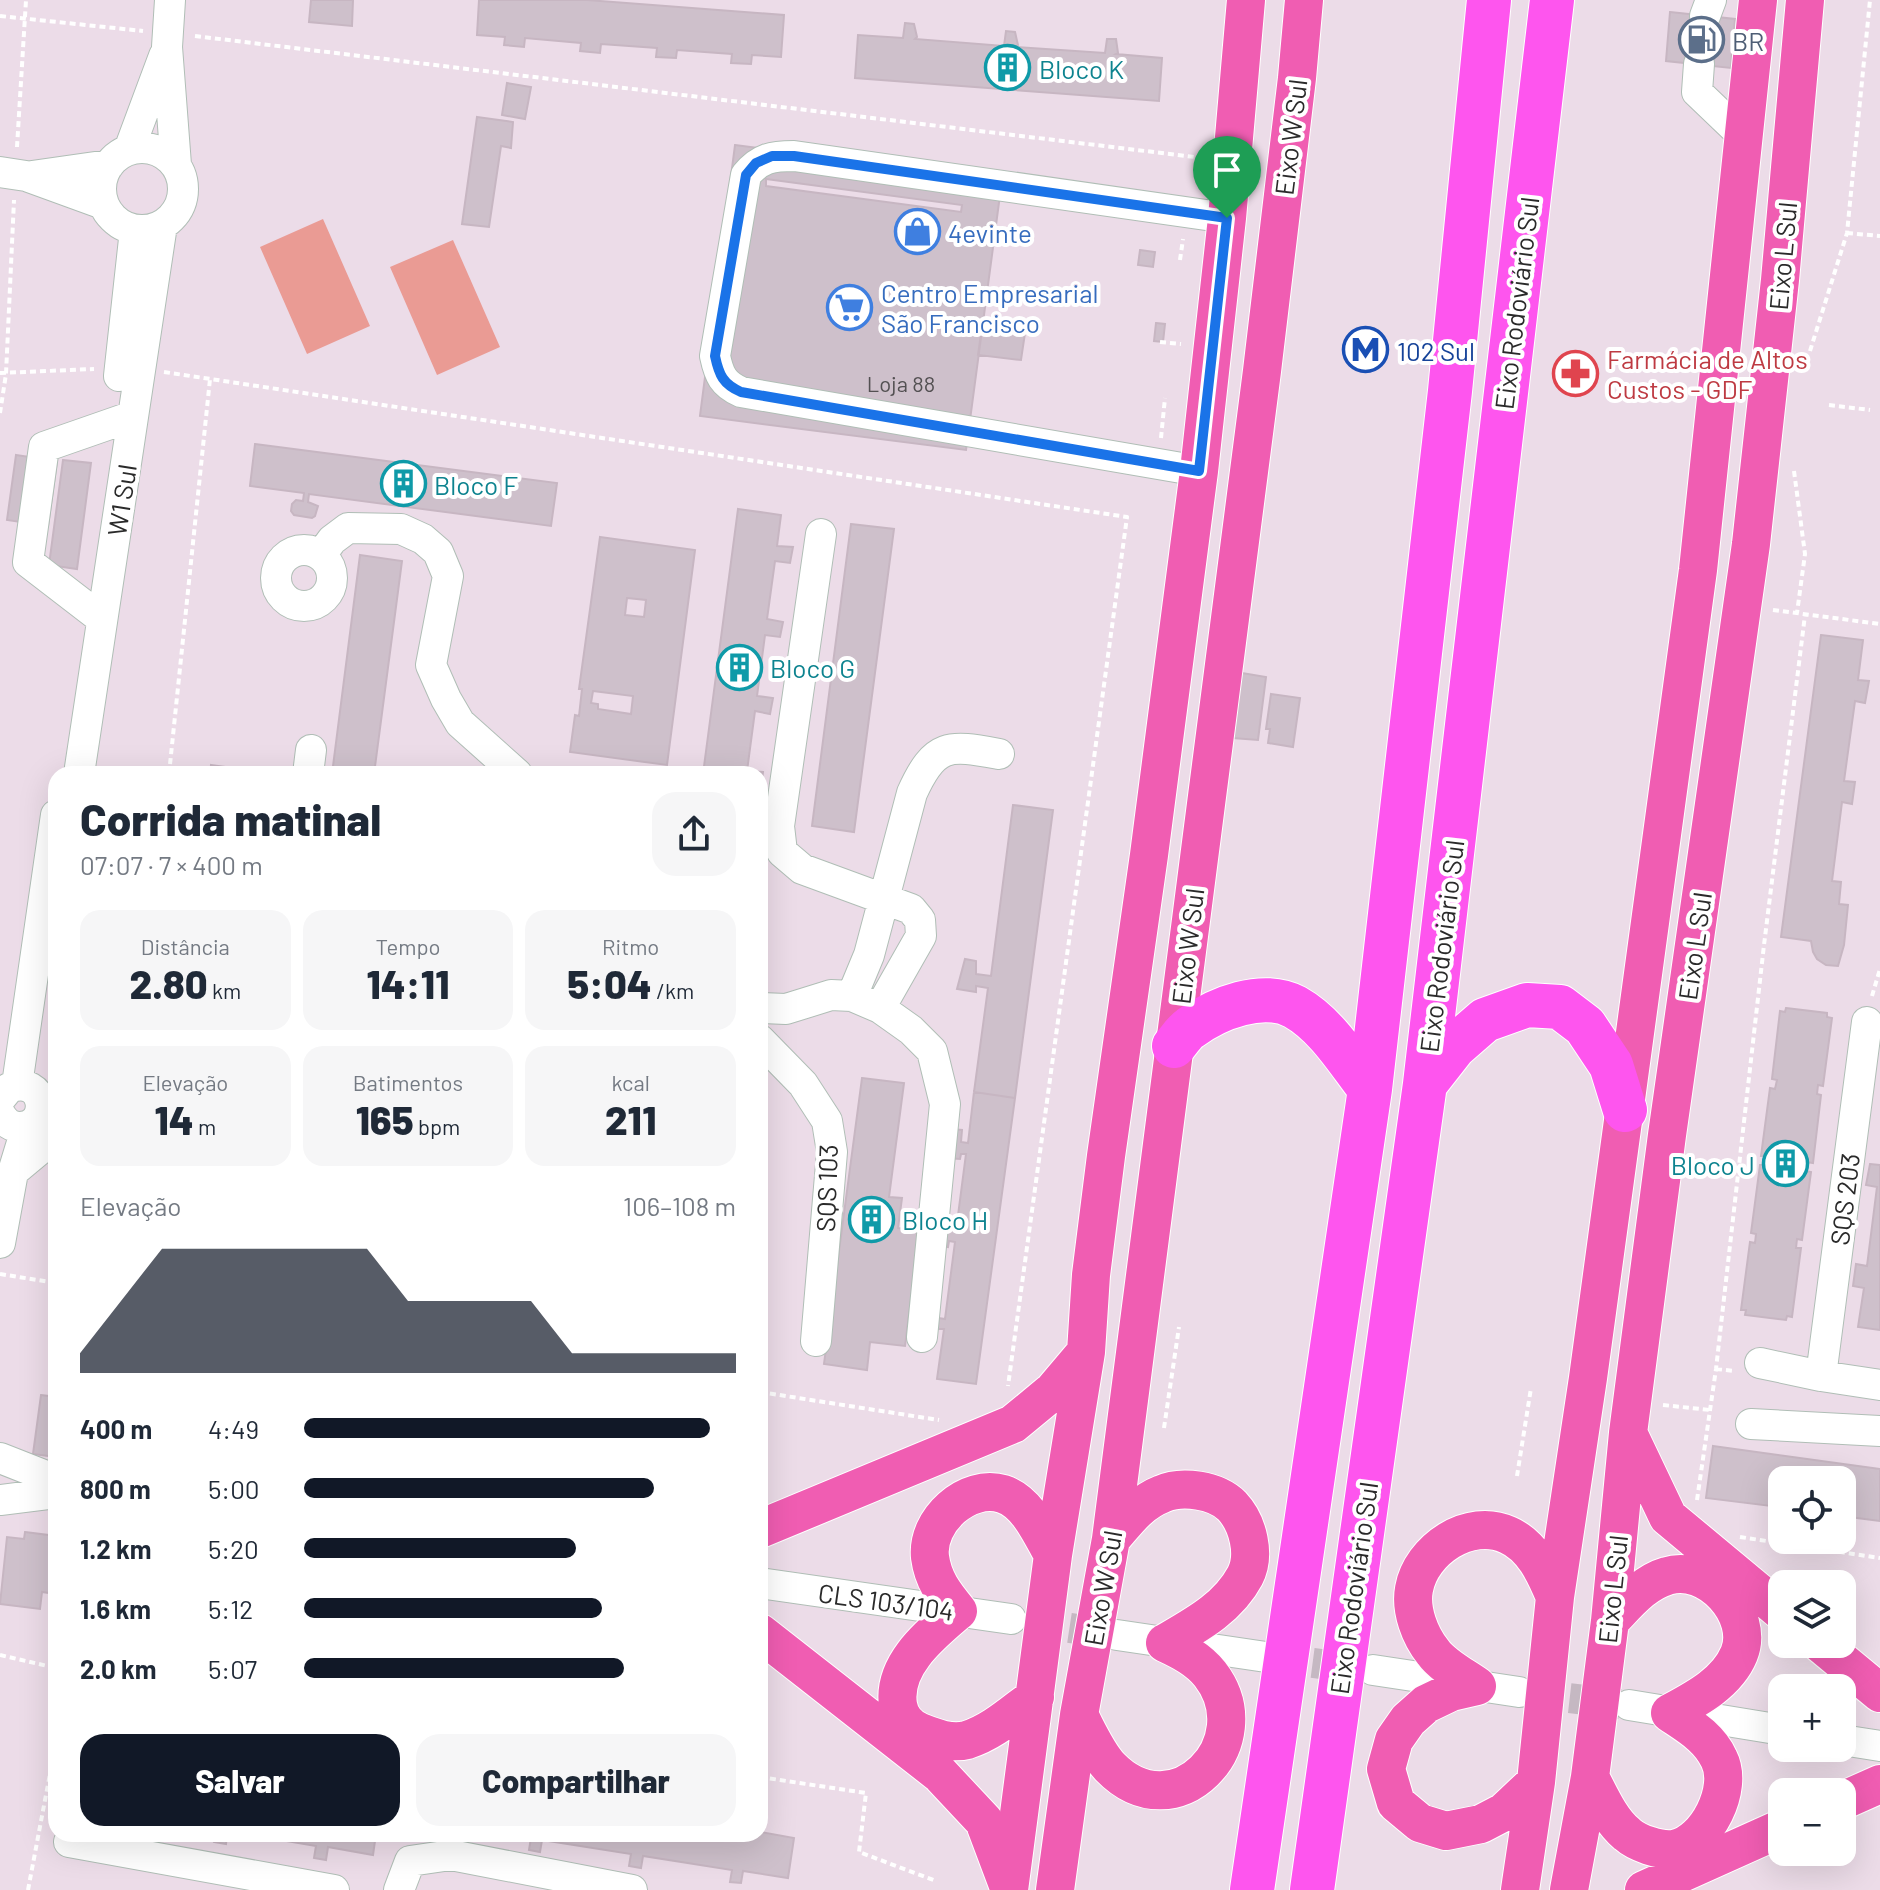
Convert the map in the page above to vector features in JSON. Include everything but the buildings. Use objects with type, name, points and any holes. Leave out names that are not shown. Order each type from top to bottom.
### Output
[{"type":"highway","name":"Eixo Rodoviário Sul","points":[[1252,1890],[1370,1089],[1450,391],[1489,0]]},
{"type":"highway","name":"Eixo Rodoviário Sul","points":[[1312,1890],[1425,1084],[1552,0]]},
{"type":"highway","points":[[1174,1046],[1188,1028],[1230,1006],[1262,1000],[1294,1006],[1325,1032],[1370,1089]]},
{"type":"highway","points":[[1425,1084],[1454,1047],[1485,1020],[1527,1005],[1560,1007],[1585,1026],[1611,1065],[1625,1110]]},
{"type":"main road","name":"Eixo W Sul","points":[[1009,1889],[1053,1555],[1086,1352],[1091,1275],[1106,1156],[1199,471],[1227,218],[1246,0]]},
{"type":"main road","name":"Eixo W Sul","points":[[1055,1890],[1079,1715],[1111,1539],[1264,356],[1304,0]]},
{"type":"main road","name":"Eixo L Sul","points":[[1520,1890],[1536,1782],[1555,1597],[1698,570],[1758,0]]},
{"type":"main road","name":"Eixo L Sul","points":[[1569,1890],[1590,1777],[1610,1621],[1628,1433],[1742,607],[1780,280],[1805,0]]},
{"type":"main road","points":[[768,1526],[1013,1424],[1053,1391],[1086,1352]]},
{"type":"main road","points":[[1628,1433],[1668,1517],[1768,1600]]},
{"type":"main road","points":[[1111,1539],[1139,1506],[1163,1493],[1187,1489],[1212,1495],[1232,1506],[1244,1526],[1251,1552],[1246,1574],[1216,1612],[1165,1643]]},
{"type":"main road","points":[[1035,1697],[988,1731],[964,1741],[940,1740],[910,1727],[899,1712],[896,1694],[899,1679],[929,1636],[958,1611],[937,1585],[929,1555],[933,1535],[941,1520],[961,1500],[982,1492],[1004,1494],[1021,1506],[1035,1523],[1053,1555]]},
{"type":"main road","points":[[1477,1686],[1434,1655],[1421,1631],[1413,1607],[1414,1588],[1423,1565],[1439,1548],[1460,1534],[1482,1530],[1508,1535],[1542,1566],[1555,1597]]},
{"type":"main road","points":[[1590,1777],[1608,1811],[1627,1834],[1648,1845],[1673,1849],[1691,1841],[1709,1822],[1721,1801],[1725,1781],[1721,1761],[1706,1738],[1670,1713],[1706,1694],[1738,1657],[1743,1639],[1742,1622],[1735,1609],[1721,1592],[1706,1581],[1691,1575],[1669,1575],[1645,1586],[1610,1621]]},
{"type":"main road","points":[[768,1639],[940,1774],[984,1821],[1009,1889]]},
{"type":"main road","points":[[1079,1715],[1110,1767],[1129,1782],[1147,1790],[1172,1790],[1192,1783],[1212,1764],[1224,1742],[1227,1715],[1221,1692],[1209,1673],[1190,1655],[1165,1643]]},
{"type":"main road","points":[[1838,1658],[1880,1693]]},
{"type":"main road","points":[[1477,1686],[1451,1692],[1426,1704],[1408,1720],[1394,1740],[1386,1769],[1396,1803],[1420,1823],[1446,1831],[1481,1824],[1504,1812],[1536,1782]]},
{"type":"main road","points":[[1856,1795],[1880,1784]]},
{"type":"main road","points":[[1644,1890],[1768,1834]]},
{"type":"street","points":[[170,0],[167,40],[176,165]]},
{"type":"street","points":[[13,174],[119,157],[154,149],[176,165],[182,178],[184,191],[181,205],[173,217],[149,228],[121,225],[110,216],[103,204],[101,190],[103,176],[119,157],[167,40]]},
{"type":"street","points":[[1699,64],[1697,92],[1744,137]]},
{"type":"street","points":[[1199,471],[741,392],[726,385],[719,374],[715,356],[746,175],[756,163],[772,156],[794,156],[1227,218]]},
{"type":"street","points":[[13,174],[103,204]]},
{"type":"street","name":"W1 Sul","points":[[64,766],[94,612],[149,228]]},
{"type":"street","points":[[94,612],[28,562],[44,447],[123,420]]},
{"type":"street","points":[[321,555],[332,540],[348,528],[401,529],[423,539],[438,552],[448,576],[431,665],[460,723],[508,766]]},
{"type":"street","points":[[821,534],[779,826],[782,852],[802,869],[911,909],[920,920],[921,936],[880,1008]]},
{"type":"street","name":"W1 Sul","points":[[80,766],[94,612]]},
{"type":"street","points":[[852,996],[869,955],[912,793],[921,773],[937,753],[960,747],[999,754]]},
{"type":"street","points":[[23,1107],[48,886]]},
{"type":"street","points":[[0,1243],[48,969]]},
{"type":"street","name":"SQS 103","points":[[768,1040],[773,1009],[831,995],[852,996],[880,1008],[911,1030],[932,1051],[945,1104],[922,1337]]},
{"type":"street","name":"SQS 203","points":[[1821,1376],[1867,1022]]},
{"type":"street","name":"SQS 103","points":[[768,1047],[803,1084],[827,1121],[832,1152],[816,1341]]},
{"type":"street","points":[[1760,1363],[1880,1385]]},
{"type":"street","points":[[1751,1424],[1880,1431]]},
{"type":"street","points":[[0,1458],[48,1477]]},
{"type":"street","points":[[0,1500],[48,1494]]},
{"type":"street","name":"CLS 103/104","points":[[768,1584],[1011,1619]]},
{"type":"street","points":[[1117,1635],[1266,1657]]},
{"type":"street","points":[[1373,1670],[1519,1692]]},
{"type":"street","points":[[1629,1705],[1768,1728]]},
{"type":"street","points":[[1856,1742],[1880,1746]]},
{"type":"street","points":[[69,1842],[334,1890]]},
{"type":"street","points":[[399,1890],[410,1861],[451,1855],[632,1890]]},
{"type":"path","points":[[1810,351],[1847,233],[1870,0]]},
{"type":"path","points":[[0,16],[167,40],[1230,160]]},
{"type":"path","points":[[1847,233],[1880,236]]},
{"type":"path","points":[[0,413],[3,373],[131,368],[1127,517],[1008,1387]]},
{"type":"path","points":[[170,766],[210,379]]},
{"type":"path","points":[[1159,464],[1165,398]]},
{"type":"path","points":[[1829,405],[1870,410]]},
{"type":"path","points":[[1794,471],[1805,554],[1797,613]]},
{"type":"path","points":[[1742,607],[1880,624]]},
{"type":"path","points":[[1696,1511],[1711,1410],[1805,615]]},
{"type":"path","points":[[0,1274],[48,1282]]},
{"type":"path","points":[[1164,1428],[1179,1327]]},
{"type":"path","points":[[1517,1476],[1531,1388]]},
{"type":"path","points":[[768,1393],[946,1421]]},
{"type":"path","points":[[1655,1404],[1711,1410]]},
{"type":"path","points":[[1729,1530],[1741,1537],[1880,1558]]},
{"type":"path","points":[[0,1655],[48,1666]]},
{"type":"path","points":[[768,1778],[866,1793],[859,1852],[936,1881]]},
{"type":"path","points":[[28,1890],[48,1784]]},
{"type":"shaded area","points":[[323,219],[370,326],[307,354],[260,247]]},
{"type":"shaded area","points":[[453,240],[500,347],[437,375],[390,267]]},
{"type":"tunnel","points":[[1699,64],[1705,16]]},
{"type":"tunnel","points":[[1025,1621],[1116,1635]]},
{"type":"tunnel","points":[[1268,1657],[1359,1669]]},
{"type":"tunnel","points":[[1525,1693],[1620,1704]]},
{"type":"place","name":"BR","points":[[1701,40]]},
{"type":"place","name":"Bloco K","points":[[1008,68]]},
{"type":"place","name":"4evinte","points":[[917,232]]},
{"type":"place","name":"Centro Empresarial São Francisco","points":[[850,307]]},
{"type":"place","name":"102 Sul","points":[[1366,350]]},
{"type":"place","name":"Farmácia de Altos Custos - GDF","points":[[1576,373]]},
{"type":"place","name":"Bloco F","points":[[403,484]]},
{"type":"place","name":"Bloco G","points":[[739,667]]},
{"type":"place","name":"Bloco J","points":[[1786,1164]]},
{"type":"place","name":"Bloco H","points":[[871,1219]]},
{"type":"route","points":[[772,156],[794,156],[1227,218],[1199,471],[741,392],[726,385],[719,374],[715,356],[746,175],[756,163],[772,156]]}]
